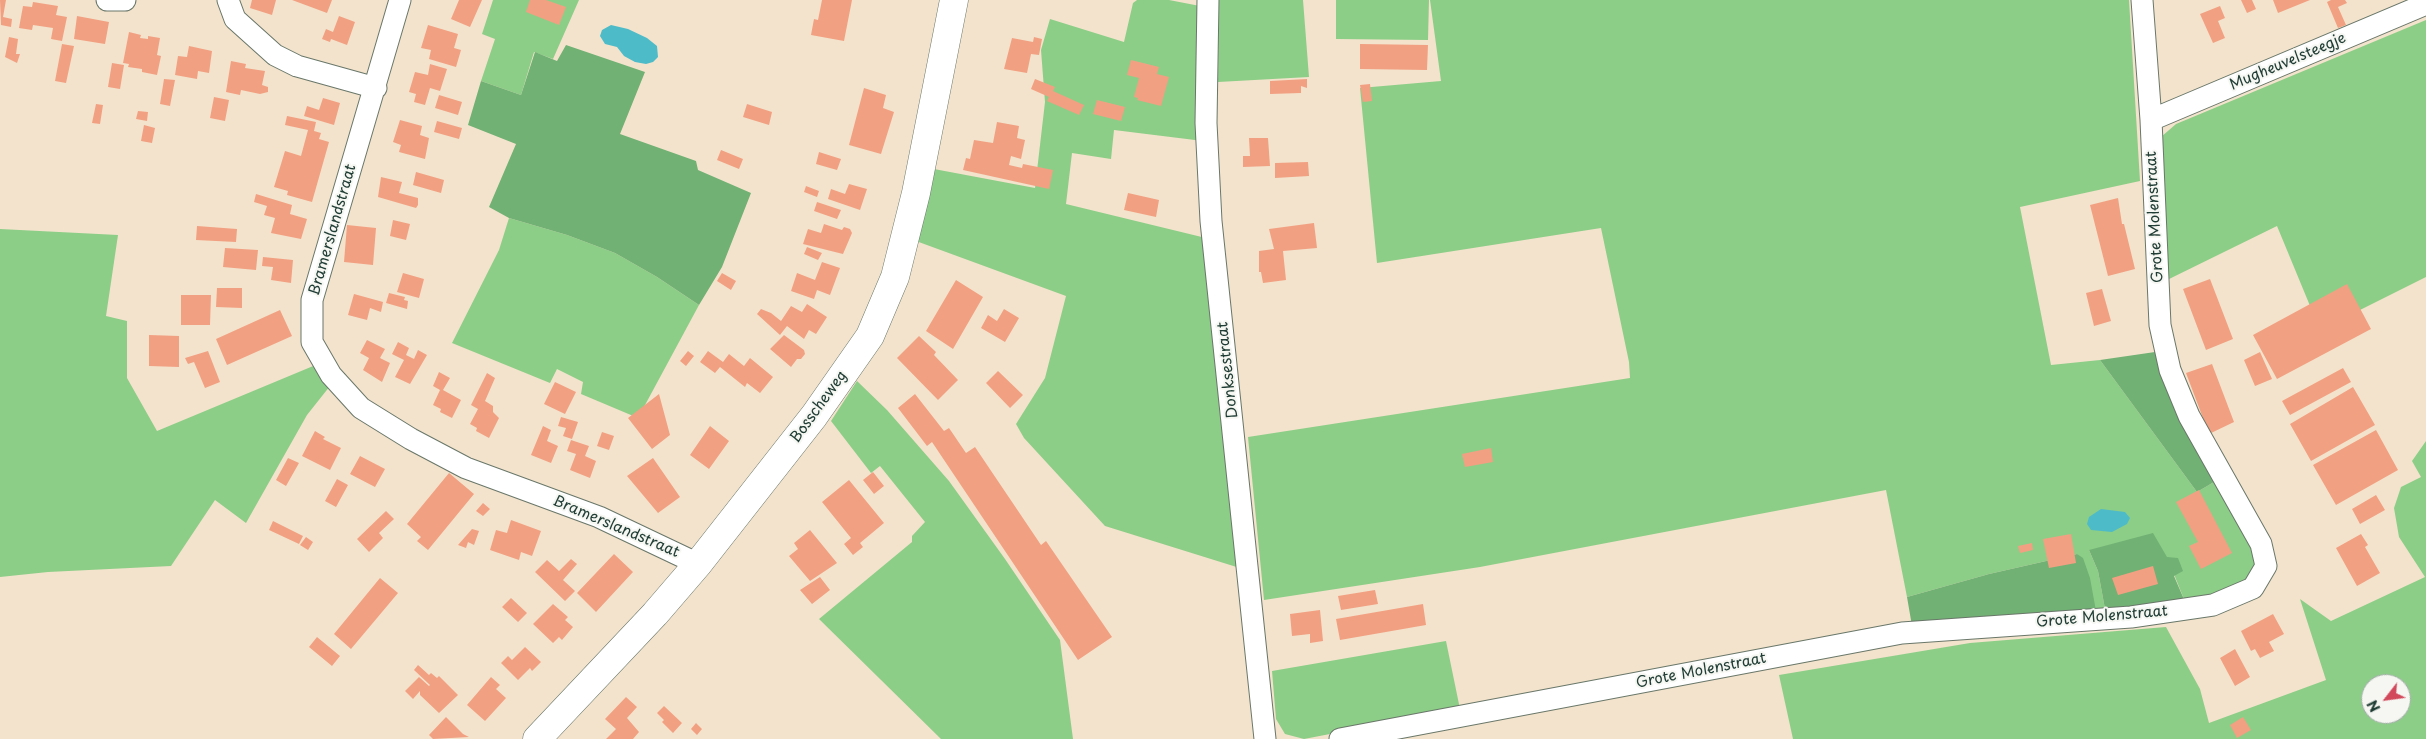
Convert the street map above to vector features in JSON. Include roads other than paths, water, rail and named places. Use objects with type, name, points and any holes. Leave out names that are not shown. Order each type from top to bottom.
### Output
[{"type":"street","points":[[107,0],[125,0]]},
{"type":"street","points":[[228,0],[235,19],[275,55],[297,66],[376,88]]},
{"type":"street","name":"Bramerslandstraat","points":[[400,0],[376,88],[312,300],[312,342],[332,375],[361,408],[419,443],[466,468],[599,517],[698,564]]},
{"type":"street","name":"Bosscheweg","points":[[537,739],[698,564],[814,416],[870,336],[895,277],[916,193],[954,0]]},
{"type":"street","name":"Donksestraat","points":[[1208,0],[1206,123],[1211,221],[1266,739]]},
{"type":"street","name":"Grote Molenstraat","points":[[1340,739],[1902,633],[2131,617],[2213,605],[2253,588],[2266,566],[2261,544],[2188,416],[2170,370],[2160,325],[2151,120],[2142,0]]},
{"type":"street","name":"Mugheuvelsteegje","points":[[2151,120],[2426,4]]},
{"type":"water","points":[[611,25],[628,29],[647,38],[657,46],[658,57],[653,62],[646,64],[635,62],[624,56],[617,47],[605,44],[600,36],[602,30]]},
{"type":"water","points":[[2101,509],[2125,512],[2130,518],[2127,524],[2112,532],[2091,530],[2087,524],[2089,517]]}]
